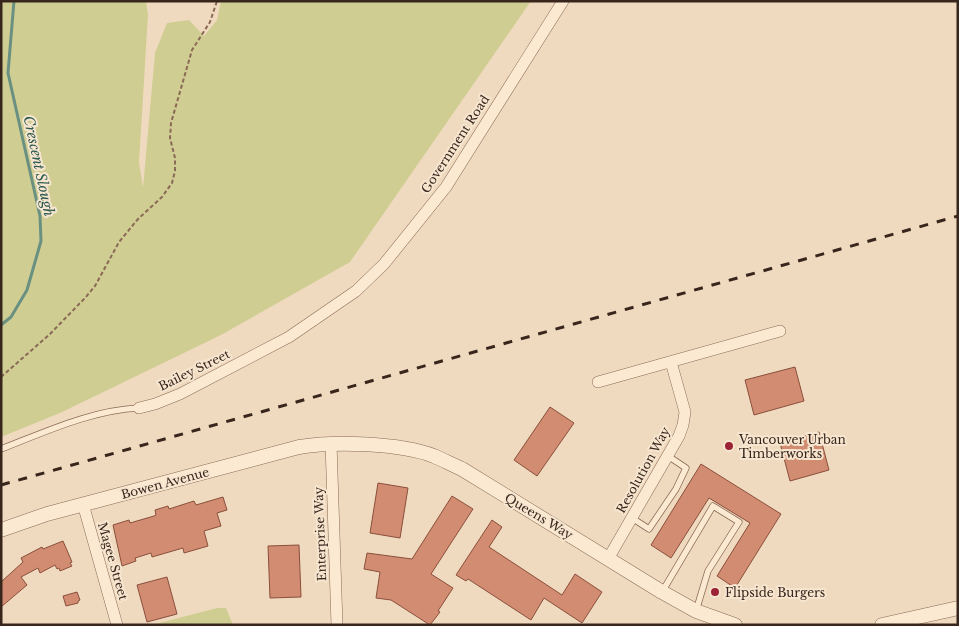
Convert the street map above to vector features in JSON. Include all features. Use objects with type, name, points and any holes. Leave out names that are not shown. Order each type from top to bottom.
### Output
[{"type":"street","name":"Government Road","points":[[356,291],[384,264],[446,187],[563,1]]},
{"type":"street","name":"Bailey Street","points":[[140,408],[180,394],[289,337],[356,291]]},
{"type":"street","points":[[598,382],[780,331]]},
{"type":"street","name":"Resolution Way","points":[[608,559],[668,456],[683,425],[685,412],[671,362]]},
{"type":"street","name":"Bowen Avenue","points":[[1,530],[30,519],[83,504],[291,449],[331,443]]},
{"type":"street","name":"Queens Way","points":[[331,443],[401,447],[433,455],[462,469],[662,592],[696,610],[735,625]]},
{"type":"street","name":"Enterprise Way","points":[[331,443],[337,625]]},
{"type":"street","name":"Magee Street","points":[[83,504],[117,625]]},
{"type":"street","points":[[882,625],[958,608]]},
{"type":"lane","name":"Bailey Street","points":[[1,449],[67,424],[115,409],[140,408]]},
{"type":"lane","points":[[632,518],[649,529],[676,488],[686,468],[668,456]]},
{"type":"lane","points":[[662,592],[713,506],[738,522],[708,571],[696,610]]},
{"type":"path","points":[[1,376],[50,334],[85,298],[95,286],[119,242],[138,219],[162,197],[172,183],[175,171],[175,158],[170,138],[170,123],[192,50],[210,22],[217,1]]},
{"type":"shaded area","points":[[1,1],[146,1],[148,15],[139,162],[143,188],[155,53],[167,23],[189,20],[204,36],[217,20],[221,1],[531,1],[350,262],[221,335],[60,413],[1,437]]},
{"type":"shaded area","points":[[217,608],[226,608],[233,625],[152,625]]},
{"type":"building","points":[[795,367],[804,401],[754,415],[745,380]]},
{"type":"building","points":[[550,407],[574,423],[537,476],[514,460]]},
{"type":"building","points":[[819,432],[829,470],[790,481],[780,443]]},
{"type":"building","points":[[701,464],[781,514],[735,588],[717,576],[750,523],[709,498],[671,558],[651,545]]},
{"type":"building","points":[[378,483],[408,488],[400,538],[370,533]]},
{"type":"building","points":[[452,496],[473,509],[431,574],[453,588],[438,611],[440,612],[430,625],[391,600],[376,598],[380,572],[364,569],[367,553],[412,559]]},
{"type":"building","points":[[223,497],[227,510],[217,513],[221,526],[204,531],[208,546],[184,553],[183,548],[152,557],[151,553],[135,558],[136,561],[122,566],[113,525],[129,520],[130,523],[154,516],[156,515],[155,510],[168,506],[169,509],[194,501],[196,505]]},
{"type":"building","points":[[492,520],[502,527],[489,547],[562,595],[575,574],[602,592],[582,623],[544,598],[531,620],[468,579],[466,581],[456,575]]},
{"type":"building","points":[[63,541],[72,566],[60,571],[55,565],[40,573],[38,568],[21,577],[27,585],[1,607],[1,582],[23,562],[21,558],[42,547],[43,549]]},
{"type":"building","points":[[299,545],[301,597],[270,598],[268,546]]},
{"type":"building","points":[[167,577],[177,614],[147,622],[137,585]]},
{"type":"building","points":[[77,592],[80,600],[78,603],[66,606],[63,596]]},
{"type":"waterway","name":"Crescent Slough","points":[[1,325],[11,317],[27,290],[41,241],[40,216],[8,73],[14,1]]},
{"type":"railway","points":[[1,485],[958,216]]},
{"type":"place","name":"Vancouver Urban Timberworks","points":[[729,446]]},
{"type":"place","name":"Flipside Burgers","points":[[715,592]]}]
